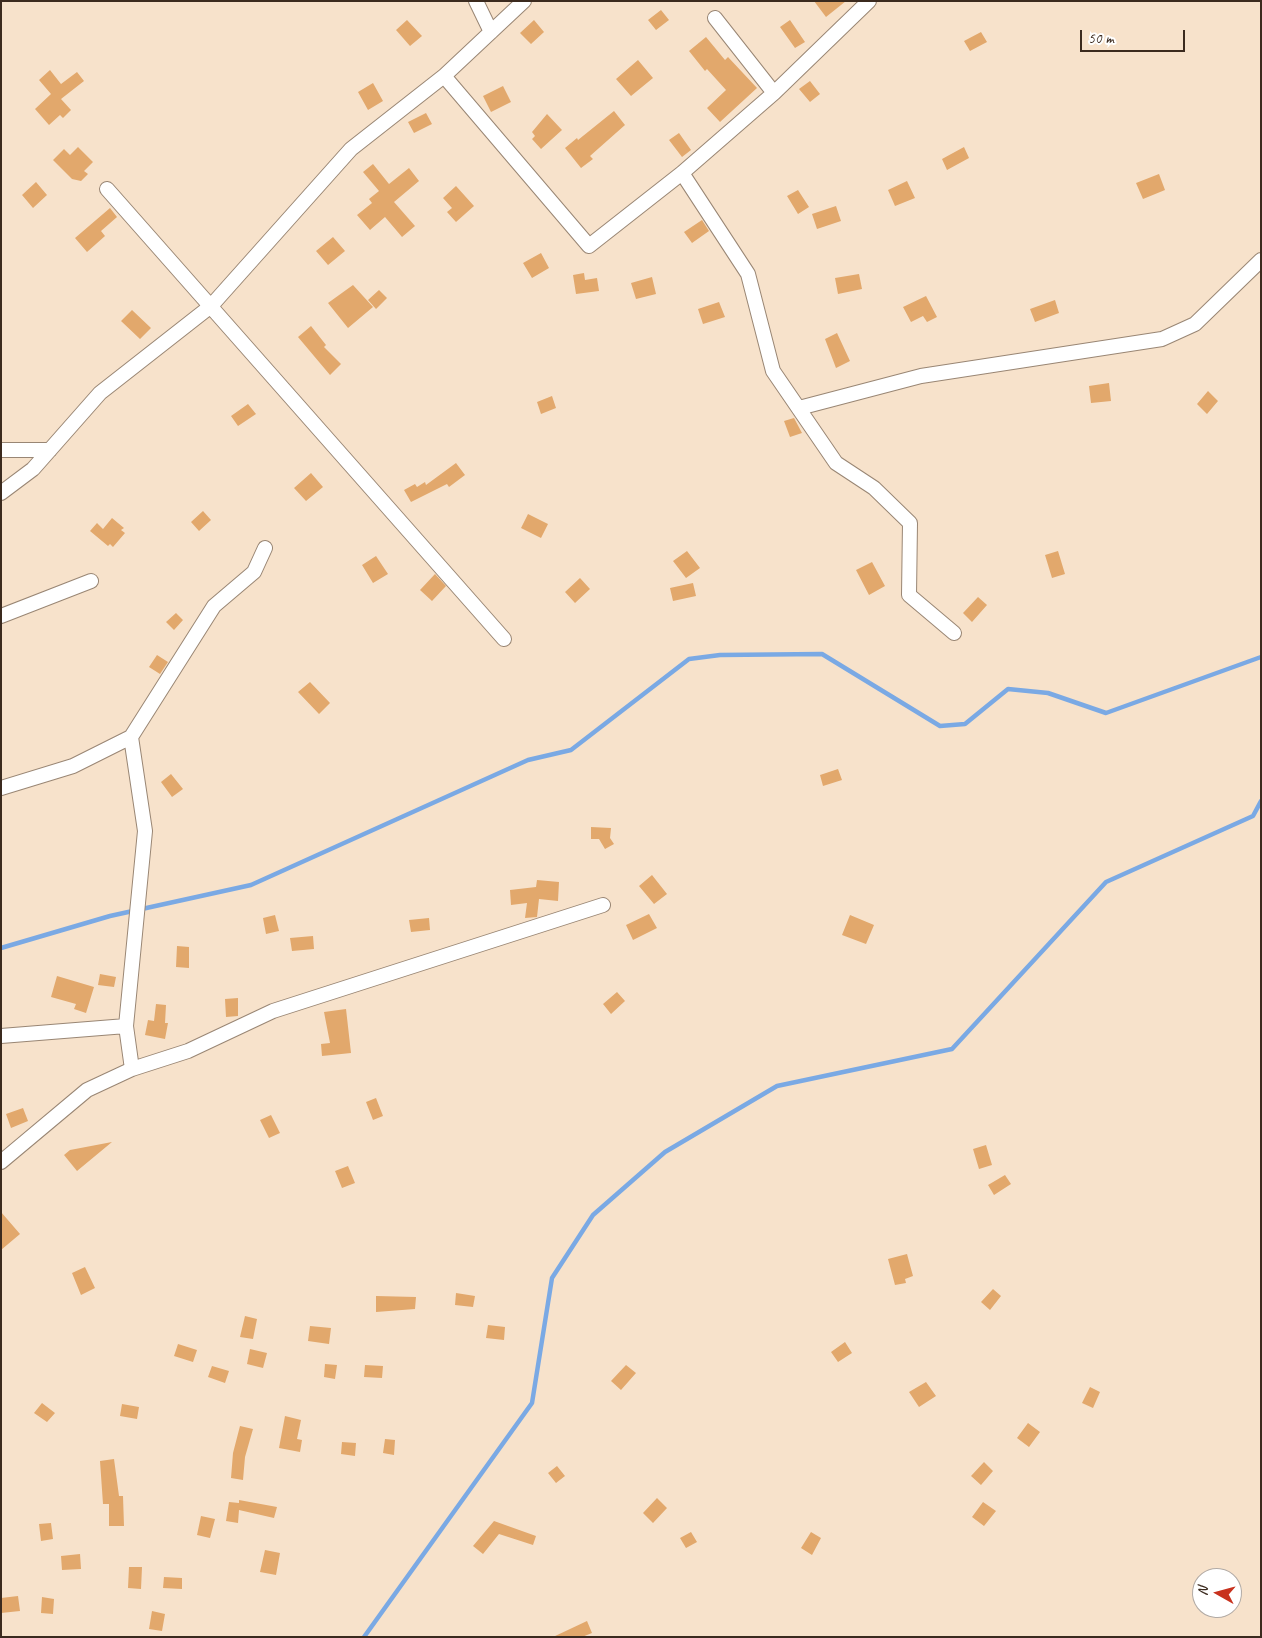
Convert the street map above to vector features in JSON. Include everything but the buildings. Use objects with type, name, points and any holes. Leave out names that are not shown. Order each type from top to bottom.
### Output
[{"type":"street","points":[[476,1],[491,32]]},
{"type":"street","points":[[1,493],[33,469],[100,393],[210,306],[351,149],[444,76],[524,1]]},
{"type":"street","points":[[444,76],[589,246],[682,174],[774,93],[861,4]]},
{"type":"street","points":[[715,18],[774,93]]},
{"type":"street","points":[[682,174],[748,274],[773,371],[836,463],[874,488],[910,523],[909,595],[954,633]]},
{"type":"street","points":[[107,189],[504,639]]},
{"type":"street","points":[[798,408],[921,376],[1162,339],[1195,324],[1261,260]]},
{"type":"street","points":[[1,450],[50,450]]},
{"type":"street","points":[[1,788],[73,766],[131,737],[214,606],[254,572],[265,548]]},
{"type":"street","points":[[1,616],[91,581]]},
{"type":"street","points":[[131,737],[145,831],[126,1026],[132,1069]]},
{"type":"street","points":[[1,1162],[87,1090],[132,1069],[188,1051],[272,1011],[603,905]]},
{"type":"street","points":[[1,1036],[126,1026]]},
{"type":"waterway","points":[[1,948],[110,916],[251,885],[528,760],[571,750],[689,659],[720,655],[822,654],[940,726],[965,724],[1008,689],[1048,693],[1106,713],[1261,657]]},
{"type":"waterway","points":[[364,1637],[532,1403],[552,1278],[593,1215],[665,1152],[777,1086],[952,1049],[1106,882],[1253,816],[1261,801]]}]
